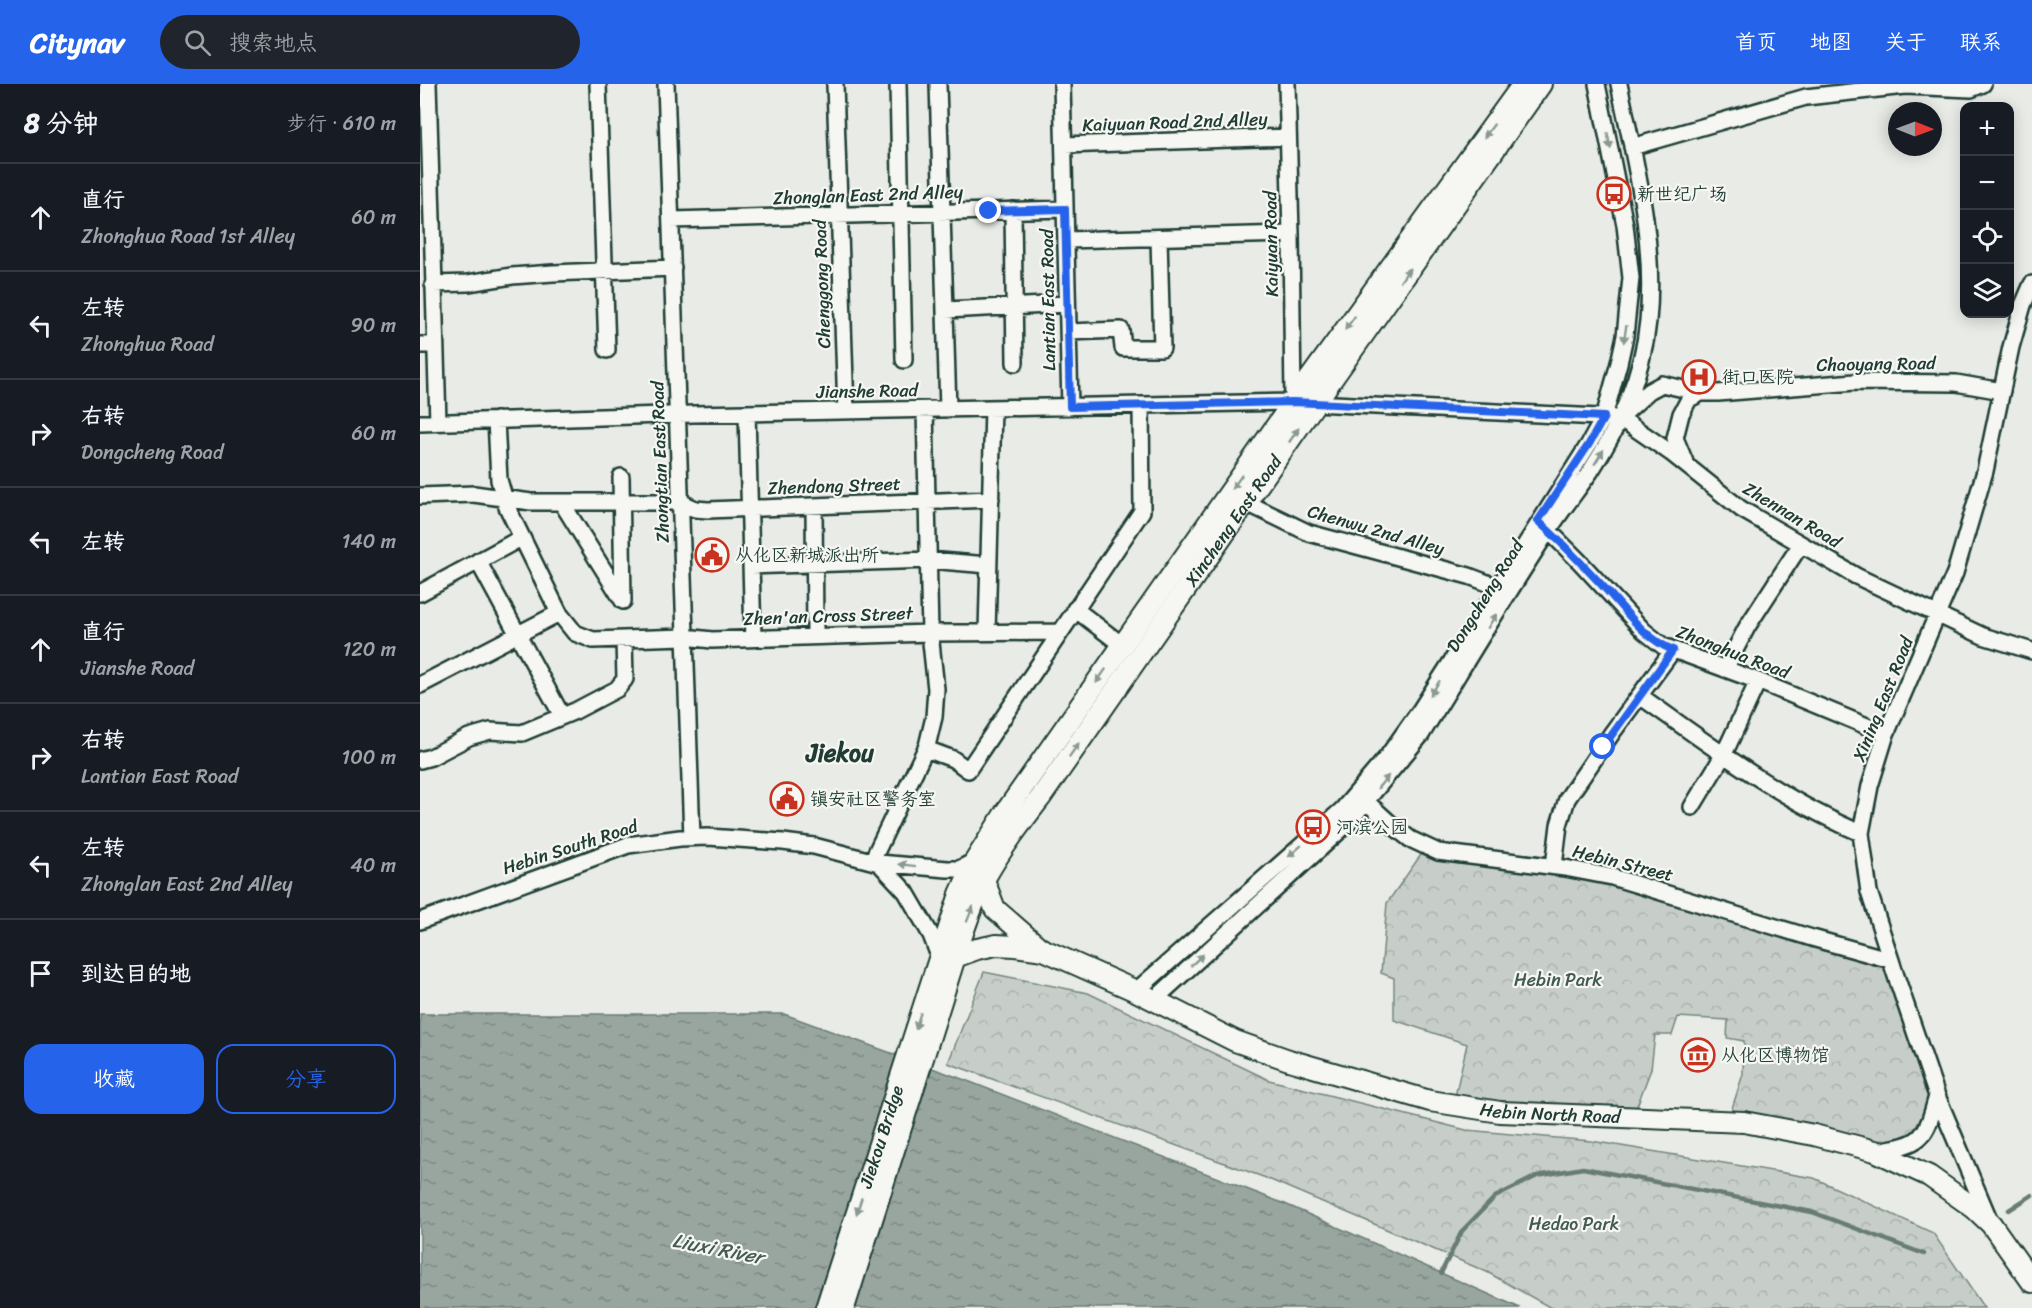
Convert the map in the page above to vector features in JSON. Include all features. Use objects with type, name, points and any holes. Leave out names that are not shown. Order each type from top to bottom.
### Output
[{"type":"main road","name":"Xincheng East Road","points":[[945,962],[960,894],[975,861],[1005,813],[1293,402],[1523,84]]},
{"type":"main road","name":"Xincheng East Road","points":[[945,962],[969,916],[984,880],[1003,849],[1541,84]]},
{"type":"main road","name":"Hebin North Road","points":[[984,880],[995,909],[1044,950],[1145,995],[1235,1041],[1289,1060],[1430,1101],[1500,1112],[1744,1122],[1814,1135],[1875,1151],[1929,1176],[1974,1208],[1991,1224],[2032,1282]]},
{"type":"main road","name":"Hebin North Road","points":[[945,962],[977,949],[996,945],[1044,950]]},
{"type":"main road","name":"Jiekou Bridge","points":[[826,1308],[945,962]]},
{"type":"main road","name":"Jiekou Bridge","points":[[844,1308],[945,962]]},
{"type":"street","points":[[428,84],[424,125],[426,254],[433,284],[428,345],[438,422]]},
{"type":"street","points":[[598,84],[607,350]]},
{"type":"street","name":"Zhongtian East Road","points":[[666,84],[692,838]]},
{"type":"street","name":"Chenggong Road","points":[[835,84],[846,411]]},
{"type":"street","points":[[898,84],[904,360]]},
{"type":"street","points":[[938,84],[948,409]]},
{"type":"street","name":"Lantian East Road","points":[[1062,84],[1070,407]]},
{"type":"street","name":"Kaiyuan Road","points":[[1287,84],[1293,402]]},
{"type":"street","name":"Dongcheng Road","points":[[1362,797],[1421,735],[1604,417],[1625,336],[1631,278],[1625,225],[1597,84]]},
{"type":"street","name":"Dongcheng Road","points":[[1145,995],[1347,824],[1387,757],[1421,709],[1498,587],[1543,526],[1591,471],[1620,418],[1643,352],[1650,291],[1648,236],[1618,84]]},
{"type":"street","points":[[1632,147],[1806,98],[1905,86],[1971,89],[1983,84]]},
{"type":"street","name":"Kaiyuan Road 2nd Alley","points":[[1064,145],[1288,137]]},
{"type":"street","name":"Zhonglan East 2nd Alley","points":[[671,220],[1065,209]]},
{"type":"street","points":[[1013,210],[1015,363]]},
{"type":"street","points":[[1066,240],[1291,234]]},
{"type":"street","points":[[1068,332],[1122,330],[1123,348],[1162,348],[1159,238]]},
{"type":"street","points":[[433,284],[468,283],[512,276],[553,273],[673,268]]},
{"type":"street","name":"Xining East Road","points":[[1991,1224],[1937,1096],[1891,960],[1869,892],[1861,832],[1870,786],[1886,734],[1955,573],[1985,471],[2011,347],[2032,284]]},
{"type":"street","points":[[946,310],[1067,304]]},
{"type":"street","name":"Chaoyang Road","points":[[1620,418],[1649,391],[1662,384],[1701,393],[1855,382],[1956,383],[2002,391]]},
{"type":"street","points":[[1686,465],[1675,438],[1681,414],[1689,399],[1701,393]]},
{"type":"street","name":"Jianshe Road","points":[[420,423],[747,413],[1293,402],[1604,417]]},
{"type":"street","points":[[926,749],[953,759],[968,770],[1142,511],[1141,405]]},
{"type":"street","points":[[987,632],[993,408]]},
{"type":"street","name":"Zhen'an Cross Street","points":[[496,420],[499,480],[505,500],[521,538],[559,613],[575,633],[593,640],[686,637],[712,640],[930,633],[926,410]]},
{"type":"street","points":[[747,413],[753,638]]},
{"type":"street","points":[[1604,417],[1620,418]]},
{"type":"street","name":"Zhennan Road","points":[[1620,418],[1686,465],[1741,509],[1856,576],[1983,636],[2032,651]]},
{"type":"street","points":[[562,503],[623,601],[621,477]]},
{"type":"street","name":"Zhendong Street","points":[[420,496],[474,494],[505,500],[562,503],[681,502],[695,509],[749,509],[991,499]]},
{"type":"street","name":"Chenwu 2nd Alley","points":[[1247,503],[1309,533],[1468,576],[1498,587]]},
{"type":"street","points":[[814,506],[815,636]]},
{"type":"street","name":"Zhonghua Road","points":[[1543,526],[1644,631],[1663,646],[1758,681],[1886,734]]},
{"type":"street","points":[[420,593],[521,538]]},
{"type":"street","points":[[1725,669],[1747,627],[1800,544]]},
{"type":"street","points":[[751,566],[928,560],[988,565]]},
{"type":"street","points":[[478,561],[562,716]]},
{"type":"street","points":[[1075,609],[1122,645]]},
{"type":"street","points":[[420,685],[559,613]]},
{"type":"street","points":[[945,962],[932,934],[906,891],[875,862],[926,749],[934,717],[936,689],[930,633],[1059,632]]},
{"type":"street","points":[[420,760],[431,757],[469,737],[490,731],[522,733],[617,689],[626,679],[624,640]]},
{"type":"street","points":[[1554,866],[1559,825],[1567,799],[1673,650]]},
{"type":"street","points":[[1692,807],[1724,754],[1758,681]]},
{"type":"street","points":[[1640,696],[1724,754],[1803,804],[1834,821],[1861,832]]},
{"type":"street","name":"Hebin Street","points":[[1362,797],[1410,839],[1438,852],[1554,866],[1612,877],[1891,960]]},
{"type":"street","name":"Hebin South Road","points":[[420,921],[628,845],[692,838],[751,839],[793,844],[824,848],[875,862],[947,869],[959,869],[975,861]]},
{"type":"street","points":[[1875,1151],[1896,1148],[1918,1140],[1929,1126],[1937,1096]]},
{"type":"green space","name":"Hebin Park","points":[[1427,846],[1565,868],[1891,960],[1937,1096],[1929,1126],[1896,1148],[1728,1121],[1743,1074],[1744,1041],[1727,1038],[1728,1020],[1678,1017],[1672,1035],[1655,1035],[1651,1069],[1632,1119],[1453,1105],[1467,1044],[1394,1020],[1394,978],[1381,973],[1387,903]]},
{"type":"green space","name":"Hedao Park","points":[[984,972],[1088,993],[1269,1080],[1466,1130],[1591,1141],[1814,1178],[1933,1233],[1984,1308],[1551,1308],[1487,1272],[1266,1178],[948,1063]]},
{"type":"water","name":"Liuxi River","points":[[420,1014],[784,1014],[965,1080],[1285,1204],[1520,1308],[420,1308]]},
{"type":"waterway","points":[[1441,1273],[1462,1231],[1495,1197],[1537,1176],[1583,1168],[1812,1212],[1924,1254]]},
{"type":"waterway","points":[[2009,1210],[2032,1195]]},
{"type":"place","name":"新世纪广场","points":[[1614,194]]},
{"type":"place","name":"街口医院","points":[[1699,377]]},
{"type":"place","name":"从化区新城派出所","points":[[712,555]]},
{"type":"place","name":"镇安社区警务室","points":[[787,799]]},
{"type":"place","name":"河滨公园","points":[[1313,827]]},
{"type":"place","name":"从化区博物馆","points":[[1698,1055]]},
{"type":"district","name":"Jiekou","points":[[840,753]]},
{"type":"route","points":[[989,211],[1065,209],[1070,407],[1293,402],[1604,417],[1572,471],[1538,521],[1644,631],[1663,646],[1673,650],[1603,747]]}]
